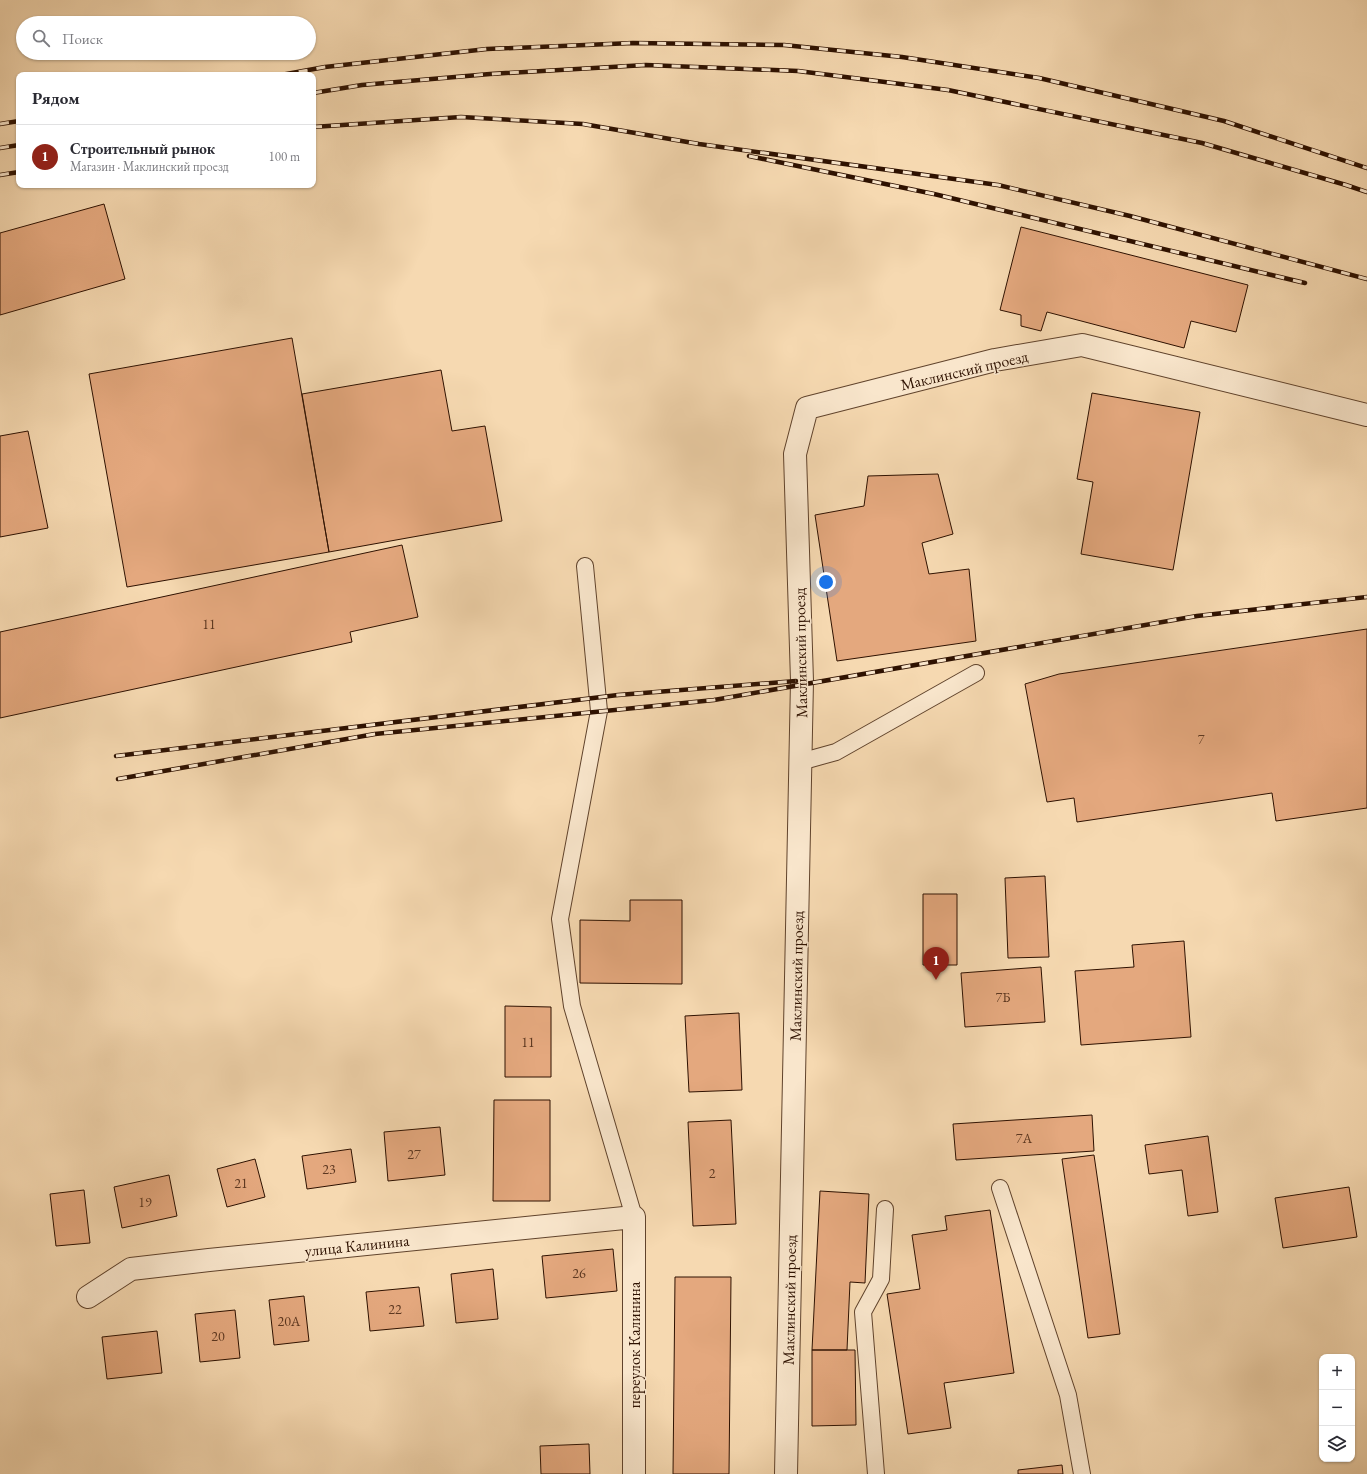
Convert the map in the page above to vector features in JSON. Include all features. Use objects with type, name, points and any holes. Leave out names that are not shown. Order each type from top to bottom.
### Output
[{"type":"street","name":"Маклинский проезд","points":[[786,1474],[802,680],[795,454],[807,408],[995,360],[1082,345],[1367,415]]},
{"type":"street","name":"улица Калинина","points":[[88,1297],[131,1269],[634,1217]]},
{"type":"street","name":"переулок Калинина","points":[[634,1217],[634,1474]]},
{"type":"lane","points":[[585,566],[599,712],[560,919],[572,1006],[634,1217]]},
{"type":"lane","points":[[800,762],[836,752],[976,673]]},
{"type":"lane","points":[[1000,1188],[1068,1395],[1082,1474]]},
{"type":"lane","points":[[876,1474],[863,1312],[881,1279],[885,1209]]},
{"type":"building","points":[[104,204],[125,279],[0,315],[0,233]]},
{"type":"building","points":[[1021,227],[1248,285],[1236,332],[1191,321],[1184,348],[1047,312],[1041,331],[1021,326],[1021,315],[1000,310]]},
{"type":"building","points":[[292,338],[329,552],[127,587],[89,374]]},
{"type":"building","points":[[441,370],[452,431],[485,426],[502,521],[329,552],[302,394]]},
{"type":"building","points":[[1092,393],[1200,412],[1173,570],[1081,554],[1093,482],[1077,479]]},
{"type":"building","points":[[28,431],[48,528],[0,537],[0,436]]},
{"type":"building","points":[[938,474],[953,534],[922,543],[929,574],[969,569],[976,641],[837,661],[815,515],[864,506],[868,476]]},
{"type":"building","points":[[402,545],[418,617],[350,632],[352,642],[0,718],[0,632]]},
{"type":"building","points":[[1367,629],[1367,808],[1276,821],[1272,793],[1077,822],[1074,798],[1047,802],[1025,684],[1059,674]]},
{"type":"building","points":[[1045,876],[1049,957],[1008,958],[1005,878]]},
{"type":"building","points":[[923,894],[957,894],[957,965],[923,965]]},
{"type":"building","points":[[630,900],[682,900],[682,984],[580,983],[580,920],[630,921]]},
{"type":"building","points":[[1184,941],[1191,1037],[1081,1045],[1075,971],[1134,967],[1132,945]]},
{"type":"building","points":[[1041,967],[1045,1022],[965,1027],[961,973]]},
{"type":"building","points":[[505,1006],[551,1007],[551,1077],[505,1077]]},
{"type":"building","points":[[739,1013],[742,1090],[689,1092],[685,1016]]},
{"type":"building","points":[[494,1100],[550,1100],[550,1201],[493,1201]]},
{"type":"building","points":[[1092,1115],[1094,1151],[956,1160],[953,1124]]},
{"type":"building","points":[[731,1120],[736,1224],[693,1226],[688,1122]]},
{"type":"building","points":[[440,1127],[445,1175],[388,1181],[384,1132]]},
{"type":"building","points":[[1208,1136],[1218,1212],[1188,1216],[1182,1170],[1149,1174],[1145,1145]]},
{"type":"building","points":[[351,1149],[356,1182],[307,1189],[302,1156]]},
{"type":"building","points":[[1094,1155],[1120,1334],[1088,1338],[1062,1159]]},
{"type":"building","points":[[255,1159],[265,1197],[227,1207],[217,1169]]},
{"type":"building","points":[[169,1175],[177,1216],[122,1228],[114,1187]]},
{"type":"building","points":[[1349,1187],[1357,1237],[1283,1248],[1275,1198]]},
{"type":"building","points":[[84,1190],[90,1243],[56,1246],[50,1194]]},
{"type":"building","points":[[820,1191],[869,1194],[865,1283],[850,1282],[847,1350],[812,1350]]},
{"type":"building","points":[[990,1210],[1014,1373],[944,1383],[951,1428],[908,1434],[887,1294],[920,1289],[912,1235],[947,1230],[945,1216]]},
{"type":"building","points":[[613,1249],[617,1291],[546,1298],[542,1256]]},
{"type":"building","points":[[493,1269],[498,1319],[456,1323],[451,1274]]},
{"type":"building","points":[[675,1277],[731,1277],[729,1474],[673,1474]]},
{"type":"building","points":[[419,1287],[424,1326],[370,1331],[366,1292]]},
{"type":"building","points":[[304,1296],[309,1341],[274,1345],[269,1300]]},
{"type":"building","points":[[235,1310],[240,1358],[200,1362],[195,1314]]},
{"type":"building","points":[[157,1331],[162,1373],[107,1379],[102,1337]]},
{"type":"building","points":[[812,1350],[855,1350],[856,1425],[812,1426]]},
{"type":"building","points":[[589,1444],[590,1474],[541,1474],[540,1446]]},
{"type":"building","points":[[1062,1465],[1063,1474],[1018,1474],[1018,1470]]},
{"type":"railway","points":[[298,72],[325,67],[487,49],[633,43],[784,45],[902,57],[1039,78],[1224,121],[1367,168]]},
{"type":"railway","points":[[316,93],[362,85],[490,74],[646,65],[798,71],[948,90],[1202,143],[1367,192]]},
{"type":"railway","points":[[316,127],[461,117],[583,124],[699,144],[998,185],[1130,216],[1367,279]]},
{"type":"railway","points":[[0,124],[16,121]]},
{"type":"railway","points":[[0,148],[16,145]]},
{"type":"railway","points":[[749,156],[934,194],[1305,283]]},
{"type":"railway","points":[[0,175],[16,172]]},
{"type":"railway","points":[[118,779],[375,734],[714,700],[1197,616],[1367,597]]},
{"type":"railway","points":[[116,756],[618,695],[796,681]]},
{"type":"place","name":"Строительный рынок","points":[[936,980]]}]
